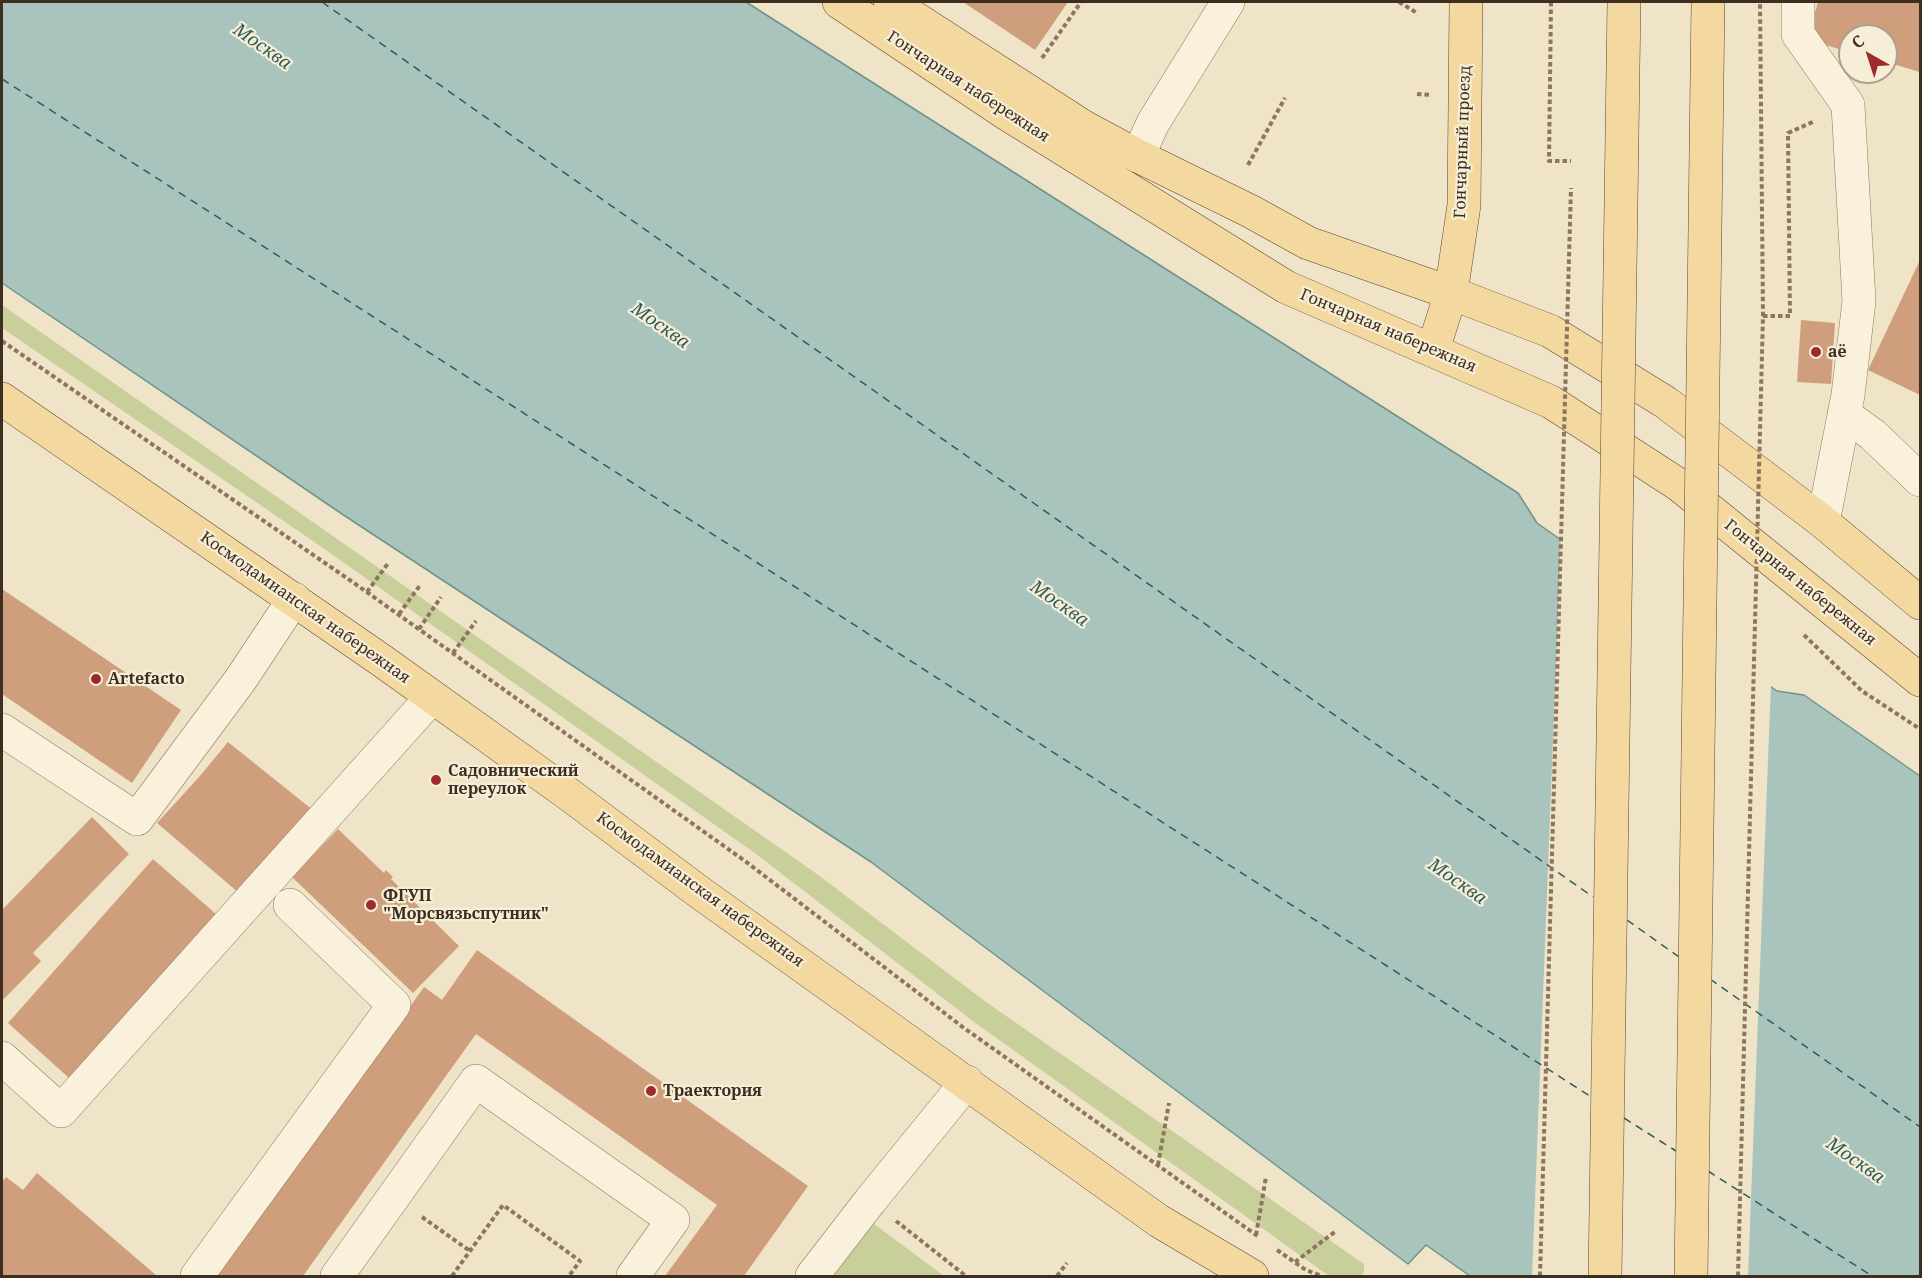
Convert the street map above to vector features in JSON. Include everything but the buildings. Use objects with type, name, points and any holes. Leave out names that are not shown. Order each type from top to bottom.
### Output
[{"type":"main road","name":"Гончарная набережная","points":[[839,2],[1006,114],[1286,287],[1551,402],[1679,485],[1920,680]]},
{"type":"main road","name":"Гончарная набережная","points":[[890,2],[1084,127],[1308,243],[1451,293],[1550,331],[1665,402],[1823,522],[1920,603]]},
{"type":"main road","name":"Гончарный проезд","points":[[1433,350],[1451,293],[1464,205],[1466,2]]},
{"type":"main road","points":[[1605,1276],[1624,2]]},
{"type":"main road","points":[[1692,1276],[1708,2]]},
{"type":"main road","name":"Космодамианская набережная","points":[[2,399],[294,599],[432,697],[567,793],[699,892],[1159,1221],[1252,1276]]},
{"type":"main road","name":"Космодамианская набережная","points":[[1159,1221],[1220,1276]]},
{"type":"lane","points":[[1138,156],[1153,123],[1228,2]]},
{"type":"lane","points":[[1798,2],[1798,34],[1848,105],[1859,301],[1844,414],[1823,522]]},
{"type":"lane","points":[[1844,414],[1873,435],[1908,451],[1920,480]]},
{"type":"lane","points":[[2,730],[137,819],[241,679],[294,599]]},
{"type":"lane","points":[[2,1058],[61,1111],[432,697]]},
{"type":"lane","points":[[197,1276],[394,1005],[290,905]]},
{"type":"lane","points":[[337,1276],[476,1081],[673,1220],[633,1276]]},
{"type":"lane","points":[[812,1276],[967,1082]]},
{"type":"path","points":[[1037,66],[1081,2]]},
{"type":"path","points":[[1399,2],[1417,13]]},
{"type":"path","points":[[1551,2],[1549,161],[1571,160]]},
{"type":"path","points":[[1738,1276],[1762,316],[1760,2]]},
{"type":"path","points":[[1248,165],[1285,98]]},
{"type":"path","points":[[1762,316],[1790,316],[1788,133]]},
{"type":"path","points":[[1540,1276],[1571,188]]},
{"type":"path","points":[[2,341],[367,592],[746,861],[964,1028],[1266,1242]]},
{"type":"path","points":[[367,592],[389,562]]},
{"type":"path","points":[[399,615],[421,584]]},
{"type":"path","points":[[419,629],[441,597]]},
{"type":"path","points":[[453,653],[476,621]]},
{"type":"path","points":[[1798,628],[1862,691],[1920,729]]},
{"type":"path","points":[[1158,1165],[1168,1103]]},
{"type":"path","points":[[1256,1235],[1266,1178]]},
{"type":"path","points":[[394,1197],[470,1251]]},
{"type":"path","points":[[870,1201],[966,1276]]},
{"type":"path","points":[[452,1276],[503,1205],[580,1261],[569,1276]]},
{"type":"path","points":[[1296,1262],[1336,1231]]},
{"type":"path","points":[[1276,1249],[1322,1276]]},
{"type":"path","points":[[1057,1276],[1067,1263]]},
{"type":"green space","points":[[2,305],[817,874],[986,1002],[1364,1264],[1364,1272],[1361,1276],[1329,1276],[974,1022],[756,854],[323,548],[2,328]]},
{"type":"green space","points":[[866,1218],[944,1276],[824,1276]]},
{"type":"water","name":"Москва","points":[[2,2],[746,2],[1518,493],[1537,523],[1777,691],[1804,695],[1920,776],[1920,1276],[1470,1276],[1426,1245],[1408,1264],[871,862],[342,514],[2,283]]},
{"type":"pier","points":[[1561,536],[1771,683],[1748,1276],[1532,1276]]},
{"type":"ferry route","points":[[322,2],[1593,897]]},
{"type":"ferry route","points":[[2,79],[1593,1098]]},
{"type":"ferry route","points":[[1627,920],[1679,957]]},
{"type":"ferry route","points":[[1710,979],[1920,1127]]},
{"type":"ferry route","points":[[1624,1118],[1676,1151]]},
{"type":"ferry route","points":[[1708,1171],[1872,1276]]},
{"type":"place","name":"аё","points":[[1816,352]]},
{"type":"place","name":"Artefacto","points":[[96,679]]},
{"type":"place","name":"Садовнический переулок","points":[[436,780]]},
{"type":"place","name":"ФГУП \"Морсвязьспутник\"","points":[[371,905]]},
{"type":"place","name":"Траектория","points":[[651,1091]]}]
